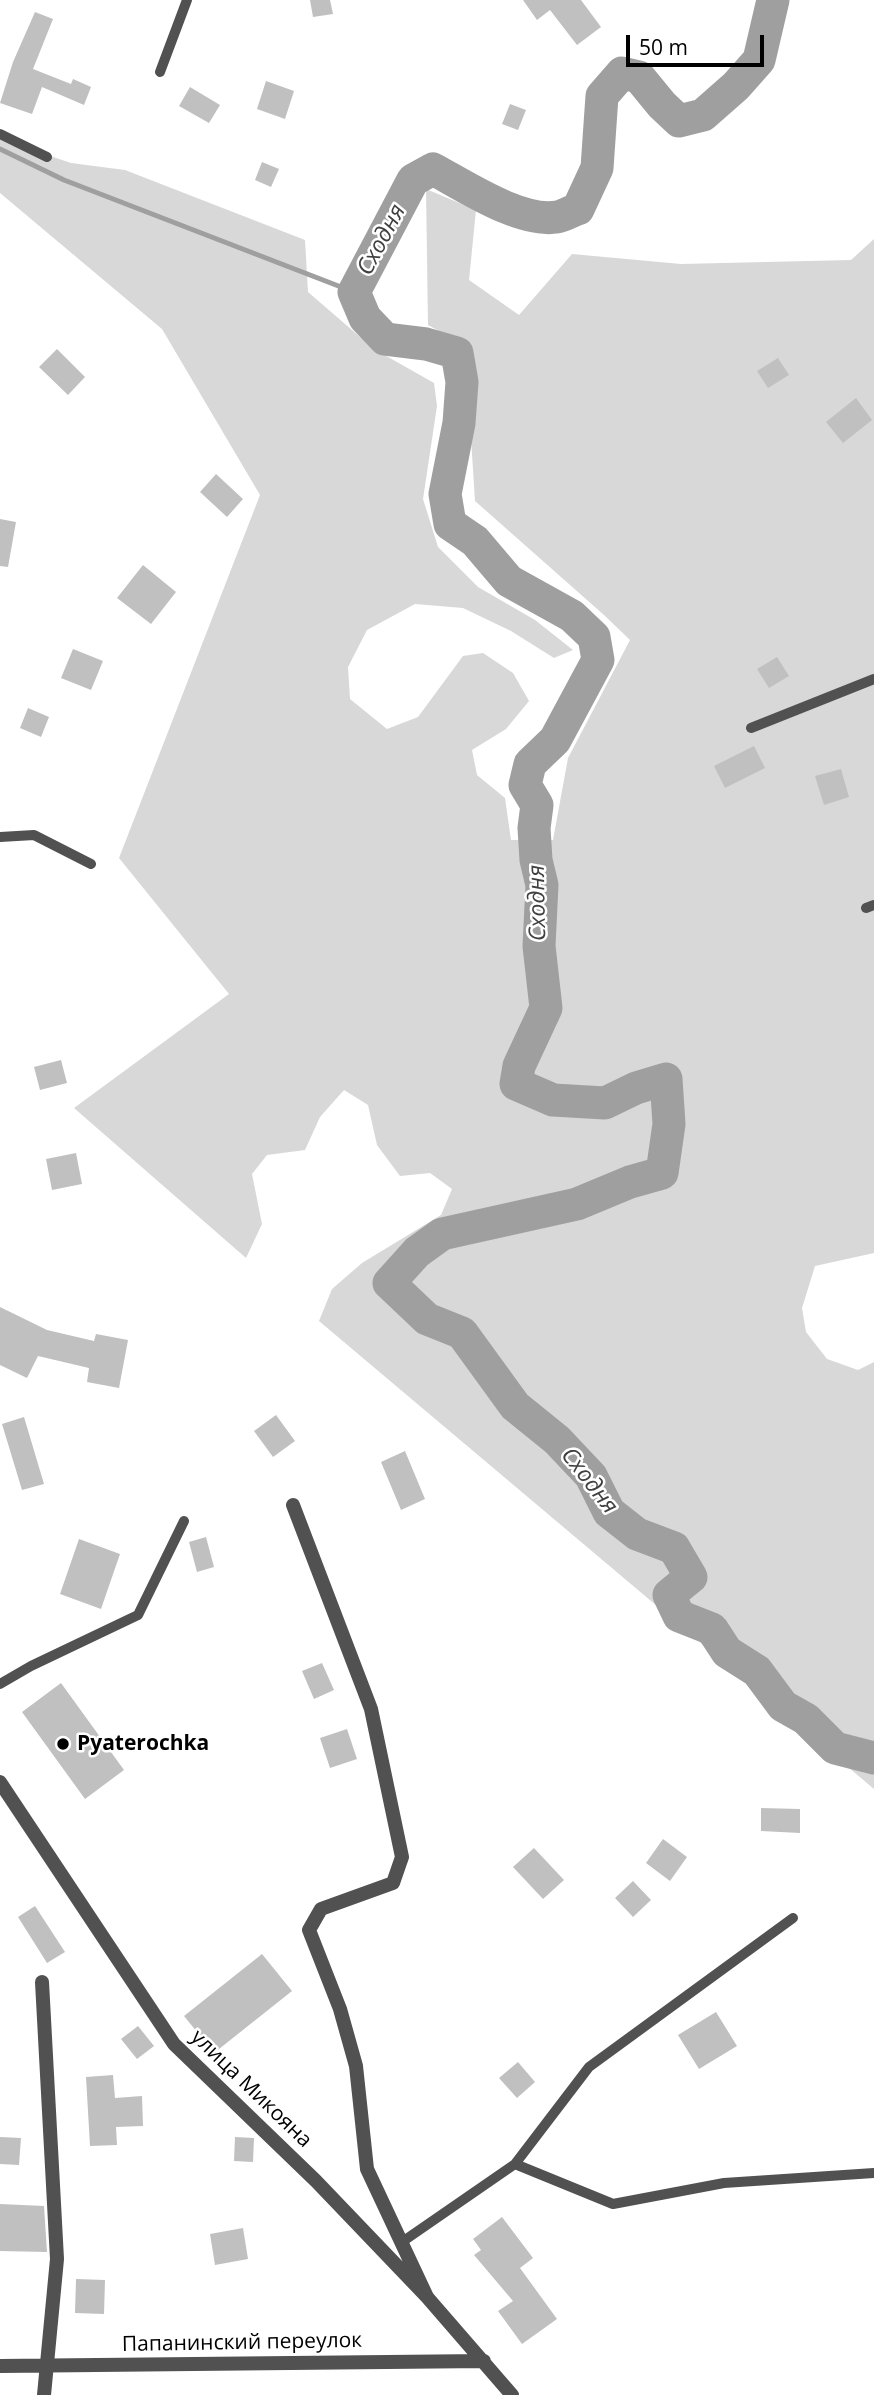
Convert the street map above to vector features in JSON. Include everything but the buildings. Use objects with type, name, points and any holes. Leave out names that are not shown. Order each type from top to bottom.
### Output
[{"type":"street","points":[[293,1506],[371,1709],[402,1857],[393,1883],[321,1909],[309,1930],[340,2010],[356,2066],[367,2169],[427,2297]]},
{"type":"street","name":"улица Микояна","points":[[0,1784],[174,2044],[316,2181],[427,2297],[512,2395]]},
{"type":"street","points":[[42,1982],[57,2259],[44,2395]]},
{"type":"street","name":"Папанинский переулок","points":[[0,2366],[484,2361]]},
{"type":"lane","points":[[160,72],[187,0]]},
{"type":"lane","points":[[0,134],[47,157]]},
{"type":"lane","points":[[751,728],[874,679]]},
{"type":"lane","points":[[0,837],[34,835],[92,864]]},
{"type":"lane","points":[[0,1684],[31,1666],[138,1615],[184,1521]]},
{"type":"lane","points":[[402,2242],[515,2164],[589,2067],[793,1918]]},
{"type":"lane","points":[[515,2164],[612,2204],[724,2183],[874,2173]]},
{"type":"shaded area","points":[[0,139],[71,163],[125,170],[305,240],[308,292],[374,349],[434,383],[437,406],[423,499],[438,547],[478,587],[535,620],[573,650],[554,658],[511,631],[463,608],[415,604],[367,630],[348,667],[350,699],[387,729],[418,717],[463,656],[483,653],[513,673],[529,701],[506,729],[472,750],[477,775],[505,798],[511,840],[553,840],[568,758],[630,640],[475,501],[465,345],[428,325],[426,189],[476,210],[469,280],[519,315],[572,254],[681,264],[851,260],[874,239],[874,1253],[815,1266],[802,1308],[806,1332],[827,1359],[858,1370],[874,1362],[874,1789],[319,1321],[332,1289],[362,1263],[441,1215],[452,1189],[430,1173],[400,1176],[377,1145],[368,1105],[344,1090],[320,1117],[305,1150],[267,1155],[252,1174],[262,1224],[246,1258],[74,1108],[229,994],[119,858],[260,495],[162,329],[0,193]]},
{"type":"waterway","name":"Сходня","points":[[773,0],[759,60],[736,86],[703,115],[679,121],[639,77],[622,73],[602,96],[597,168],[578,209],[557,217],[527,214],[493,202],[433,169],[413,180],[354,292],[365,318],[385,339],[426,344],[457,353],[462,382],[459,423],[445,494],[450,524],[475,541],[509,581],[572,616],[594,637],[598,660],[555,740],[530,764],[525,785],[537,805],[534,828],[536,860],[542,885],[539,946],[546,1008],[519,1066],[516,1084],[553,1100],[605,1103],[636,1088],[666,1079],[669,1124],[662,1173],[630,1182],[577,1204],[442,1234],[417,1252],[389,1283],[427,1319],[462,1333],[515,1406],[557,1440],[591,1476],[609,1512],[637,1534],[674,1548],[691,1577],[669,1595],[679,1616],[712,1629],[727,1652],[757,1671],[783,1706],[806,1719],[835,1748],[874,1758]]},
{"type":"waterway","points":[[0,149],[64,180],[354,292]]},
{"type":"place","name":"Pyaterochka","points":[[63,1744]]}]
